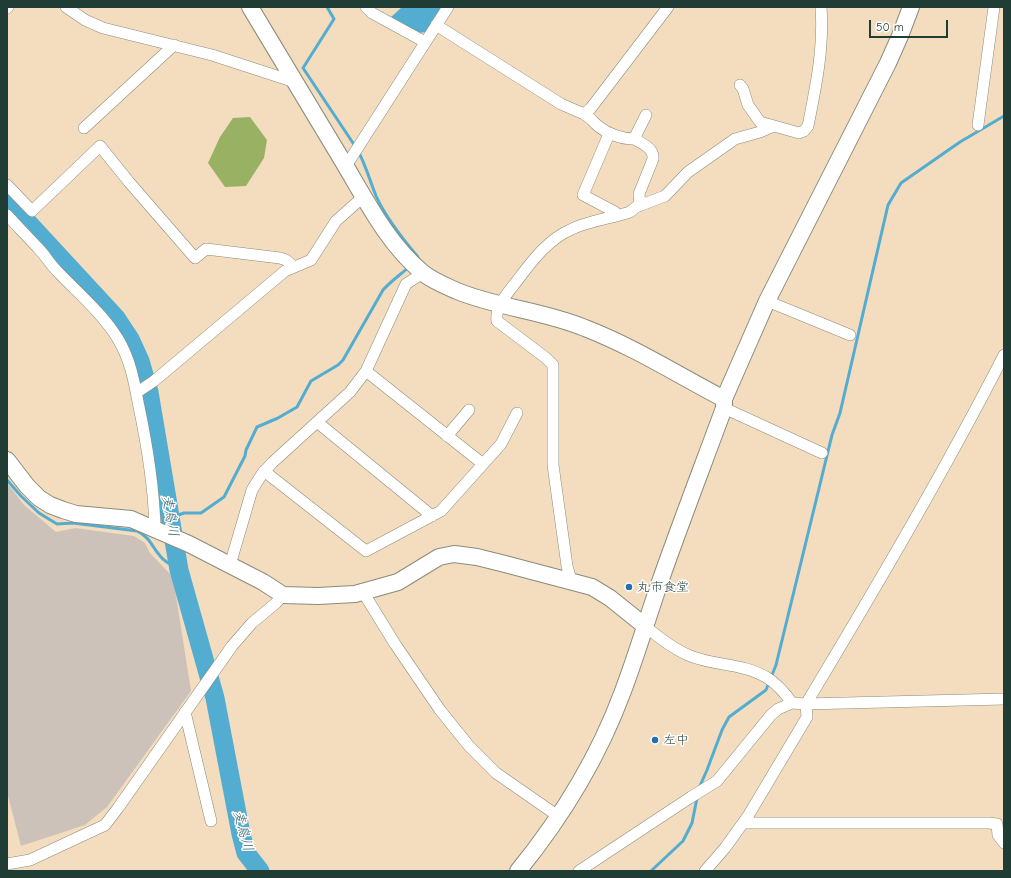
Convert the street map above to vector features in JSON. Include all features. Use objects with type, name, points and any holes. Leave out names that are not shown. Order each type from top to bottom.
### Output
[{"type":"street","points":[[66,7],[84,20],[103,28],[212,55],[295,82]]},
{"type":"street","points":[[250,7],[346,166],[363,197],[388,236],[406,258],[423,274],[449,288],[470,296],[585,327],[638,352],[724,404],[822,453]]},
{"type":"street","points":[[366,7],[372,13],[425,42]]},
{"type":"street","points":[[346,166],[448,7]]},
{"type":"street","points":[[584,114],[668,7]]},
{"type":"street","points":[[740,85],[743,89],[748,105],[760,122],[799,133],[804,132],[808,126],[819,68],[822,39],[821,7]]},
{"type":"street","points":[[518,871],[537,848],[575,790],[602,741],[624,691],[680,525],[724,404],[767,301],[888,63],[911,7]]},
{"type":"street","points":[[978,126],[994,7]]},
{"type":"street","points":[[436,25],[561,104],[590,117],[597,126],[609,134],[634,139],[651,150],[654,154],[653,160],[639,194],[640,205]]},
{"type":"street","points":[[84,128],[174,45]]},
{"type":"street","points":[[634,139],[646,116]]},
{"type":"street","points":[[571,581],[567,566],[553,465],[553,365],[497,321],[500,304],[535,257],[548,243],[560,234],[572,228],[630,212],[640,205],[665,196],[688,172],[735,139],[760,132],[774,126]]},
{"type":"street","points":[[609,134],[583,195],[615,212],[616,216]]},
{"type":"street","points":[[7,185],[32,211],[100,146],[195,258],[206,249],[280,258],[286,260],[294,267]]},
{"type":"street","points":[[136,393],[154,381],[286,271],[311,260],[336,221],[363,197]]},
{"type":"street","points":[[7,215],[32,243],[38,247],[56,270],[90,304],[118,338],[131,366],[143,425],[154,498],[155,529]]},
{"type":"street","points":[[230,565],[252,490],[264,471],[350,392],[366,371],[406,284],[423,274]]},
{"type":"street","points":[[767,301],[850,335]]},
{"type":"street","points":[[705,871],[725,848],[743,823],[807,717],[806,704],[894,555],[966,428],[1004,355]]},
{"type":"street","points":[[366,371],[483,464]]},
{"type":"street","points":[[447,436],[469,410]]},
{"type":"street","points":[[264,471],[366,551],[441,511],[501,444],[517,413]]},
{"type":"street","points":[[316,422],[432,516]]},
{"type":"street","points":[[7,460],[27,486],[39,498],[50,505],[76,514],[131,519],[230,565],[263,582],[283,595],[318,596],[355,594],[398,582],[439,557],[454,554],[477,557],[592,587],[610,598],[661,640],[688,655],[716,663],[751,670],[772,682],[792,703]]},
{"type":"street","points":[[362,592],[440,710],[469,746],[496,773],[558,816]]},
{"type":"street","points":[[7,864],[30,860],[104,825],[118,808],[232,646],[252,623],[283,595]]},
{"type":"street","points":[[579,871],[693,795],[717,781],[771,715],[778,709],[792,703],[806,704],[1004,699]]},
{"type":"street","points":[[185,712],[211,821]]},
{"type":"street","points":[[743,823],[989,823],[997,824],[998,835],[1004,843]]},
{"type":"shaded area","points":[[7,483],[24,505],[56,532],[75,528],[134,536],[145,543],[150,553],[173,577],[191,691],[107,807],[85,825],[21,846],[7,792]]},
{"type":"green space","points":[[250,117],[267,140],[264,158],[246,186],[225,187],[208,163],[220,137],[233,118]]},
{"type":"water","points":[[402,7],[442,7],[426,32],[419,33],[390,18]]},
{"type":"waterway","points":[[327,7],[334,19],[303,68],[355,146]]},
{"type":"waterway","points":[[699,788],[722,730],[729,717],[766,690],[776,665],[832,435],[840,413],[888,205],[901,183],[960,142],[1004,116]]},
{"type":"waterway","points":[[359,153],[380,204],[395,228],[418,257],[417,258]]},
{"type":"waterway","name":"麦鳥川","points":[[7,200],[116,318],[130,339],[140,361],[149,392],[179,570],[215,698],[241,834],[246,853],[260,871]]},
{"type":"waterway","points":[[170,518],[184,513],[201,513],[224,497],[245,456],[246,450],[257,427],[278,418],[297,407],[311,381],[338,365],[343,360],[383,290],[409,267]]},
{"type":"waterway","points":[[7,480],[39,513],[57,524],[73,523],[137,531],[148,539],[163,559],[179,570]]},
{"type":"waterway","points":[[651,871],[683,841],[692,823],[697,798]]},
{"type":"place","name":"丸市食堂","points":[[629,587]]},
{"type":"place","name":"左中","points":[[655,740]]}]
